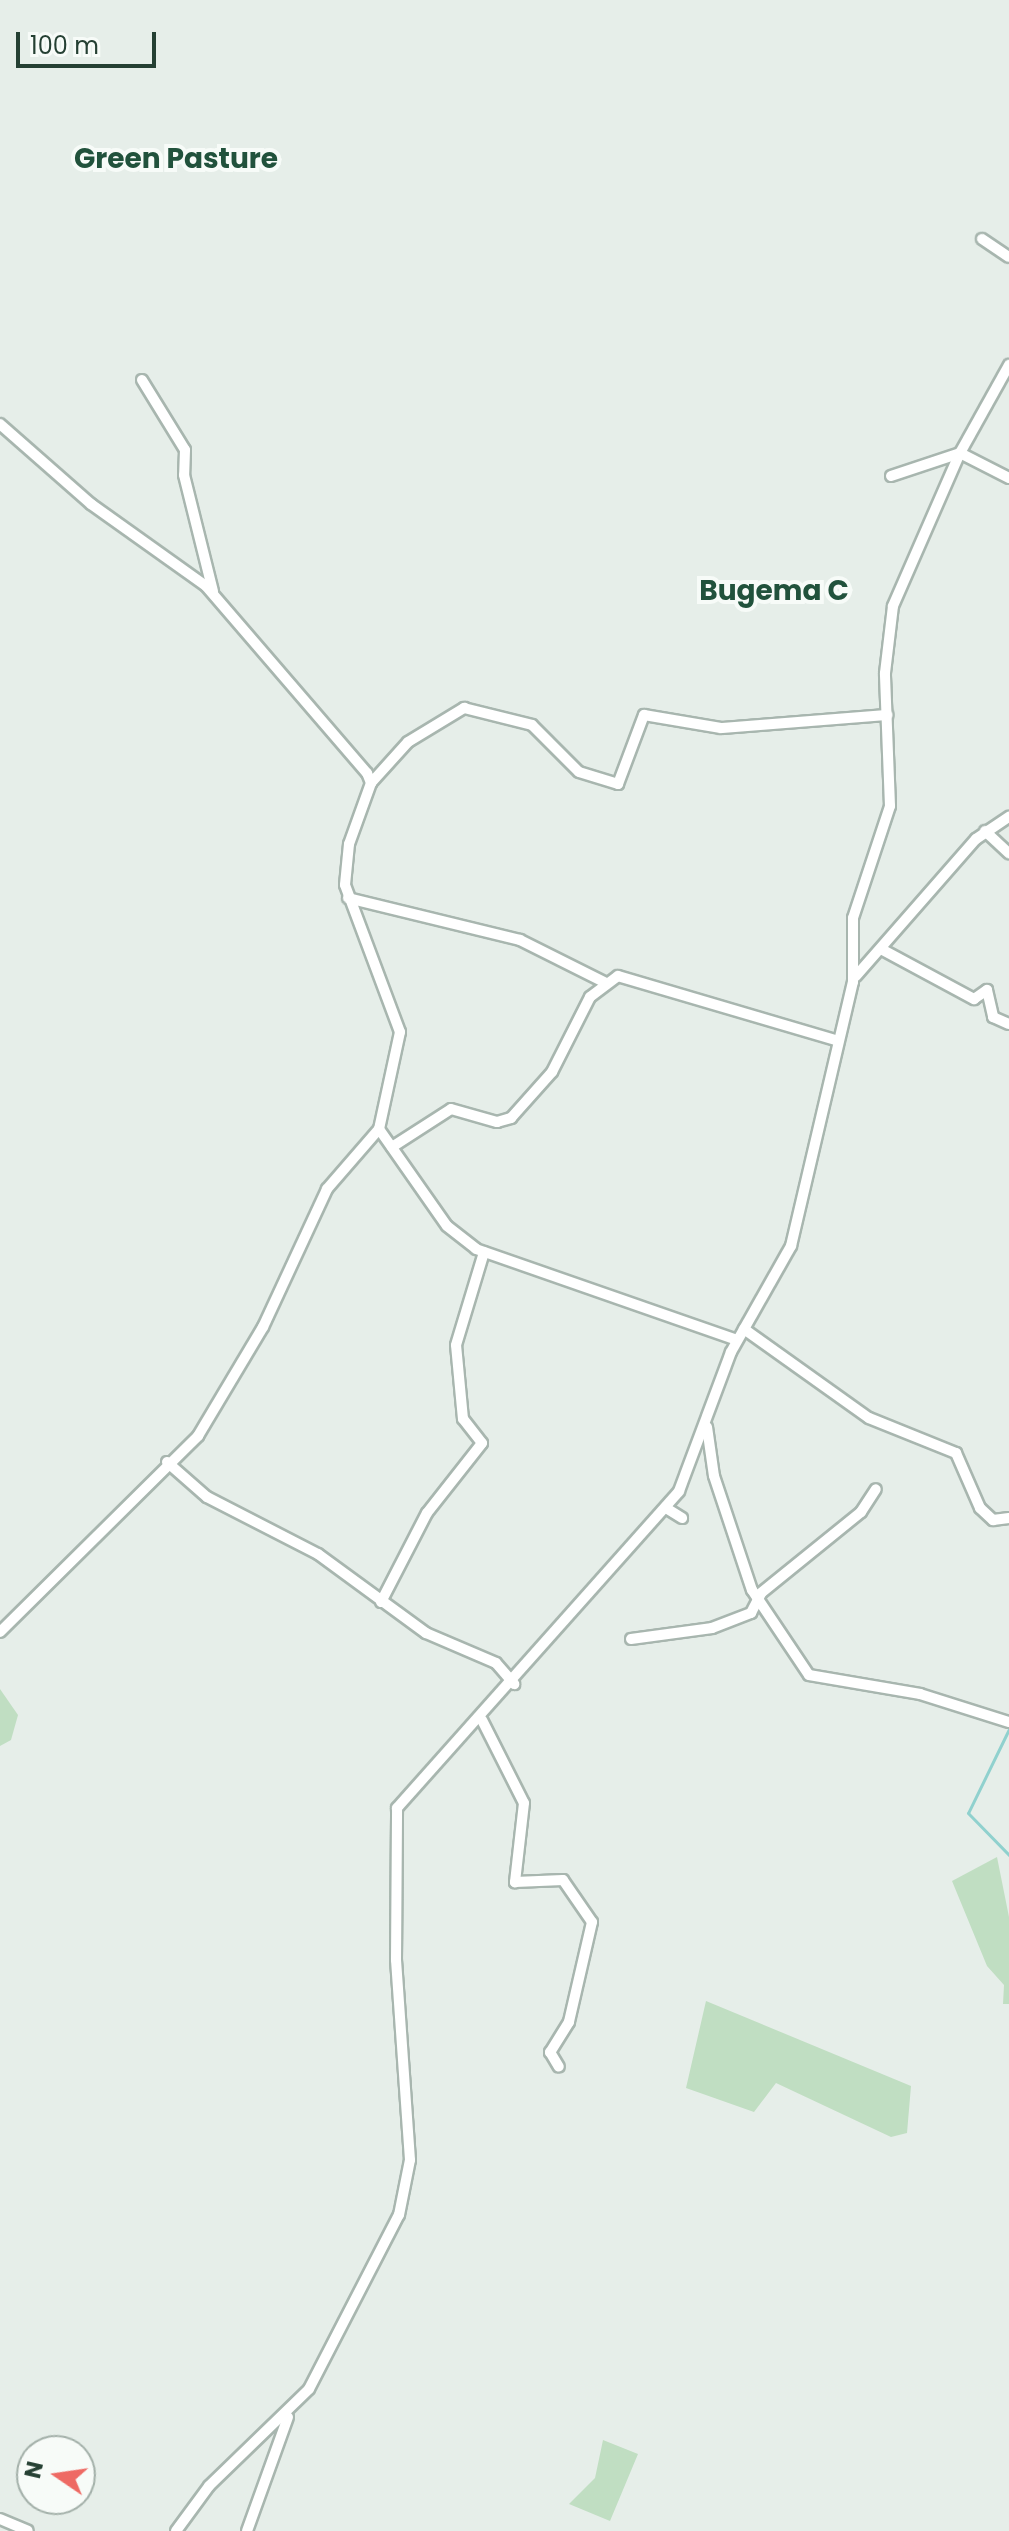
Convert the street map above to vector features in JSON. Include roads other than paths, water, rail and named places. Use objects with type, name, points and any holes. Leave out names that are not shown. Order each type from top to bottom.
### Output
[{"type":"street","points":[[982,239],[1009,257]]},
{"type":"street","points":[[247,2531],[290,2414],[383,2256],[407,2180],[397,1808],[482,1720],[666,1508],[707,1421],[737,1340],[780,1273],[800,1220],[835,1040],[853,982],[853,918],[890,806],[887,715],[893,606],[960,453],[1009,365]]},
{"type":"street","points":[[142,380],[185,450],[184,475],[215,597]]},
{"type":"street","points":[[0,424],[215,597],[371,783]]},
{"type":"street","points":[[891,476],[960,453],[1009,478]]},
{"type":"street","points":[[0,1632],[167,1462],[198,1436],[263,1327],[327,1189],[379,1129],[400,1032],[348,898],[349,844],[371,783],[408,742],[464,708],[532,725],[579,772],[618,784],[644,715],[721,728],[887,715]]},
{"type":"street","points":[[853,982],[985,831],[1009,817]]},
{"type":"street","points":[[985,831],[1009,853]]},
{"type":"street","points":[[348,898],[520,940],[604,982]]},
{"type":"street","points":[[881,949],[974,999],[987,990],[993,1017],[1009,1024]]},
{"type":"street","points":[[392,1147],[451,1109],[497,1122],[511,1118],[552,1072],[604,982],[618,976],[685,990],[835,1040]]},
{"type":"street","points":[[379,1129],[447,1226],[484,1252],[737,1340]]},
{"type":"street","points":[[381,1602],[427,1513],[482,1443],[463,1419],[456,1345],[484,1252]]},
{"type":"street","points":[[744,1329],[869,1418],[956,1453],[980,1508],[993,1520],[1009,1518]]},
{"type":"street","points":[[707,1421],[714,1476],[758,1604],[809,1675],[920,1694],[1008,1722]]},
{"type":"street","points":[[167,1462],[207,1497],[294,1539],[457,1652],[496,1663],[514,1684]]},
{"type":"street","points":[[631,1639],[721,1626],[758,1604],[761,1593],[861,1512],[876,1489]]},
{"type":"street","points":[[666,1508],[682,1518]]},
{"type":"street","points":[[482,1720],[524,1803],[515,1882],[563,1880],[592,1922],[569,2022],[550,2052],[559,2067]]},
{"type":"street","points":[[176,2531],[209,2486],[290,2414]]},
{"type":"street","points":[[0,2519],[28,2531]]},
{"type":"waterway","points":[[1009,1729],[968,1813],[1009,1855]]},
{"type":"district","name":"Green Pasture","points":[[176,159]]},
{"type":"district","name":"Bugema C","points":[[774,591]]}]
